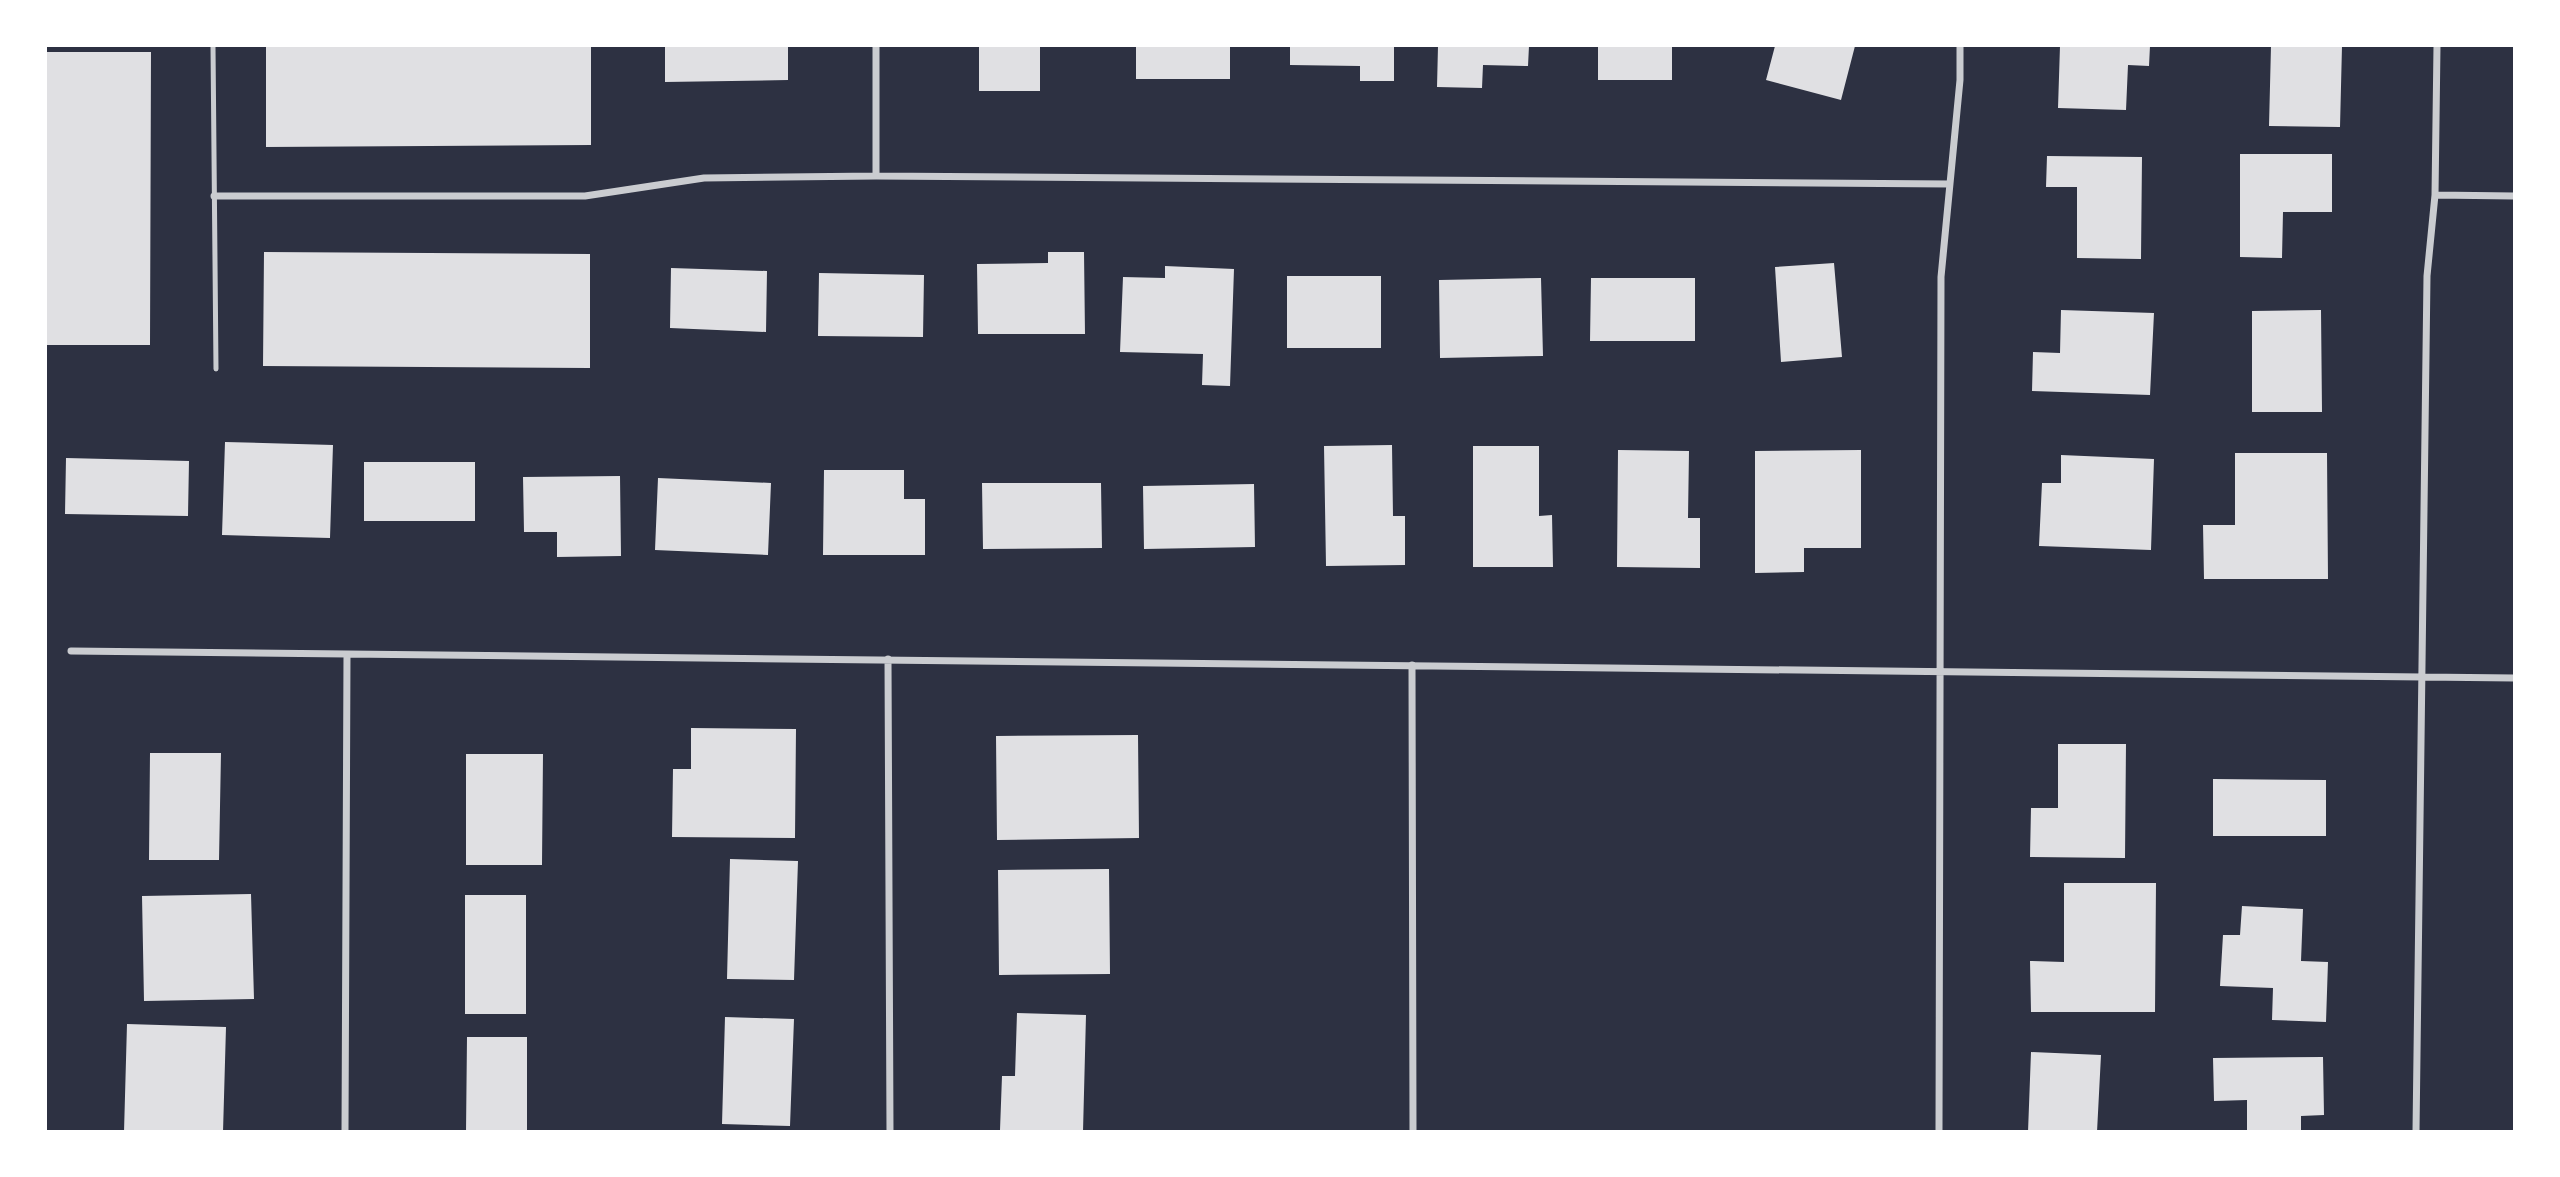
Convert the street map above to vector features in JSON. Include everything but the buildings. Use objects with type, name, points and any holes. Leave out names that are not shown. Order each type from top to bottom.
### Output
[{"type":"street","points":[[876,46],[876,176]]},
{"type":"street","points":[[1939,1132],[1941,277],[1960,46]]},
{"type":"street","points":[[2416,1132],[2427,276],[2435,195],[2437,46]]},
{"type":"street","points":[[214,196],[585,196],[704,178],[876,176],[1950,184]]},
{"type":"street","points":[[2435,195],[2515,196]]},
{"type":"street","points":[[71,651],[2515,678]]},
{"type":"street","points":[[345,1132],[346,654]]},
{"type":"street","points":[[888,659],[890,1132]]},
{"type":"street","points":[[1412,665],[1413,1132]]},
{"type":"lane","points":[[213,46],[216,369]]}]
